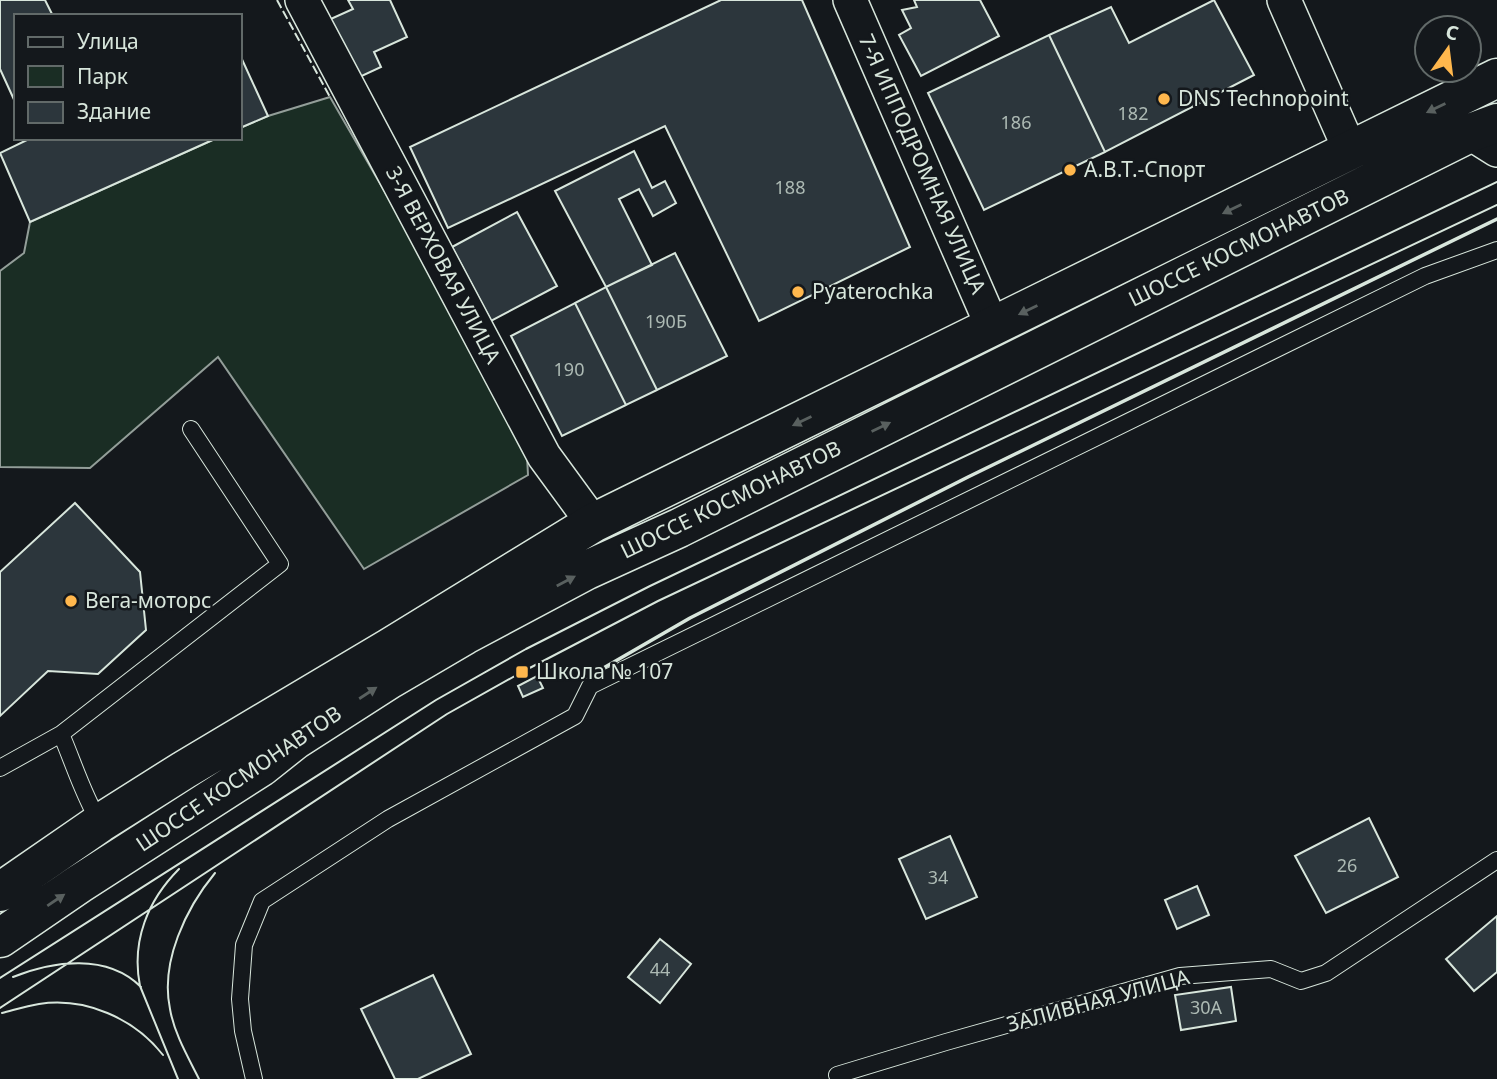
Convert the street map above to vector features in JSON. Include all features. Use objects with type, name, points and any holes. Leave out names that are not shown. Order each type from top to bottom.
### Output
[{"type":"main road","name":"ШОССЕ КОСМОНАВТОВ","points":[[0,892],[184,769],[593,523],[1497,78]]},
{"type":"main road","name":"ШОССЕ КОСМОНАВТОВ","points":[[0,938],[261,767],[295,740],[465,635],[587,570],[679,528],[1488,135]]},
{"type":"street","name":"3-Я ВЕРХОВАЯ УЛИЦА","points":[[302,0],[544,456],[593,523]]},
{"type":"street","name":"7-Я ИППОДРОМНАЯ УЛИЦА","points":[[850,0],[993,328]]},
{"type":"street","points":[[1284,0],[1350,150]]},
{"type":"lane","points":[[254,1079],[243,1031],[240,999],[244,945],[262,901],[388,819],[575,716],[590,686],[1425,276],[1497,250]]},
{"type":"lane","points":[[0,768],[61,734],[280,564],[191,429]]},
{"type":"lane","points":[[61,734],[87,801],[100,823]]},
{"type":"lane","name":"ЗАЛИВНАЯ УЛИЦА","points":[[837,1075],[1180,976],[1271,969],[1301,981],[1326,973],[1497,860]]},
{"type":"green space","points":[[330,97],[526,436],[528,475],[364,569],[218,357],[90,468],[0,467],[0,271],[24,253],[30,222],[213,140],[242,140],[242,127],[268,116]]},
{"type":"building","points":[[0,0],[45,0],[52,14],[14,14],[14,100],[0,69]]},
{"type":"building","points":[[348,0],[390,0],[407,37],[374,52],[381,67],[351,81],[324,22],[353,9]]},
{"type":"building","points":[[721,0],[802,0],[910,247],[759,321],[665,126],[448,228],[410,147]]},
{"type":"building","points":[[914,0],[980,0],[999,36],[921,76],[899,35],[911,28],[902,10],[917,7]]},
{"type":"building","points":[[1214,0],[1254,75],[1105,152],[1049,35],[1111,7],[1129,43]]},
{"type":"building","points":[[1049,35],[1105,152],[984,210],[928,93]]},
{"type":"building","points":[[242,59],[268,116],[242,127]]},
{"type":"building","points":[[27,140],[213,140],[30,222],[0,153]]},
{"type":"building","points":[[634,151],[652,188],[665,181],[676,203],[653,216],[639,189],[619,199],[652,265],[606,287],[555,191]]},
{"type":"building","points":[[517,212],[557,286],[491,321],[452,247]]},
{"type":"building","points":[[675,253],[727,356],[657,390],[606,287]]},
{"type":"building","points":[[606,287],[657,390],[626,405],[575,303]]},
{"type":"building","points":[[575,303],[626,405],[562,436],[511,336]]},
{"type":"building","name":"Вега-моторс","points":[[75,503],[140,572],[146,630],[98,674],[48,671],[0,716],[0,572]]},
{"type":"building","points":[[537,676],[543,688],[523,697],[518,686]]},
{"type":"building","points":[[1369,818],[1398,877],[1326,913],[1295,856]]},
{"type":"building","points":[[950,836],[977,897],[926,919],[899,859]]},
{"type":"building","points":[[1197,886],[1209,915],[1177,929],[1165,900]]},
{"type":"building","points":[[1497,916],[1497,972],[1474,991],[1446,959]]},
{"type":"building","points":[[660,939],[691,964],[660,1003],[628,977]]},
{"type":"building","points":[[433,975],[471,1054],[418,1079],[395,1079],[361,1009]]},
{"type":"building","points":[[1231,987],[1236,1021],[1181,1030],[1175,995]]},
{"type":"tram line","points":[[0,978],[436,700],[526,649],[650,586],[1497,182]]},
{"type":"tram line","points":[[0,1008],[447,714],[522,672],[658,601],[1497,205]]},
{"type":"tram line","points":[[178,1079],[140,986],[138,953],[144,922],[159,894],[179,869]]},
{"type":"tram line","points":[[199,1079],[172,1018],[168,991],[169,973],[172,955],[185,919],[215,873]]},
{"type":"tram line","points":[[13,977],[45,967],[79,963],[112,969],[141,987]]},
{"type":"tram line","points":[[2,1013],[56,1003],[91,1007],[138,1030],[163,1055]]},
{"type":"fence","points":[[277,0],[330,97]]},
{"type":"wall","points":[[600,670],[690,618],[968,477],[1497,219]]},
{"type":"place","name":"DNS Technopoint","points":[[1164,99]]},
{"type":"place","name":"А.В.Т.-Спорт","points":[[1070,170]]},
{"type":"place","name":"Pyaterochka","points":[[798,292]]},
{"type":"place","name":"Вега-моторс","points":[[71,601]]},
{"type":"place","name":"Школа № 107","points":[[522,672]]}]
